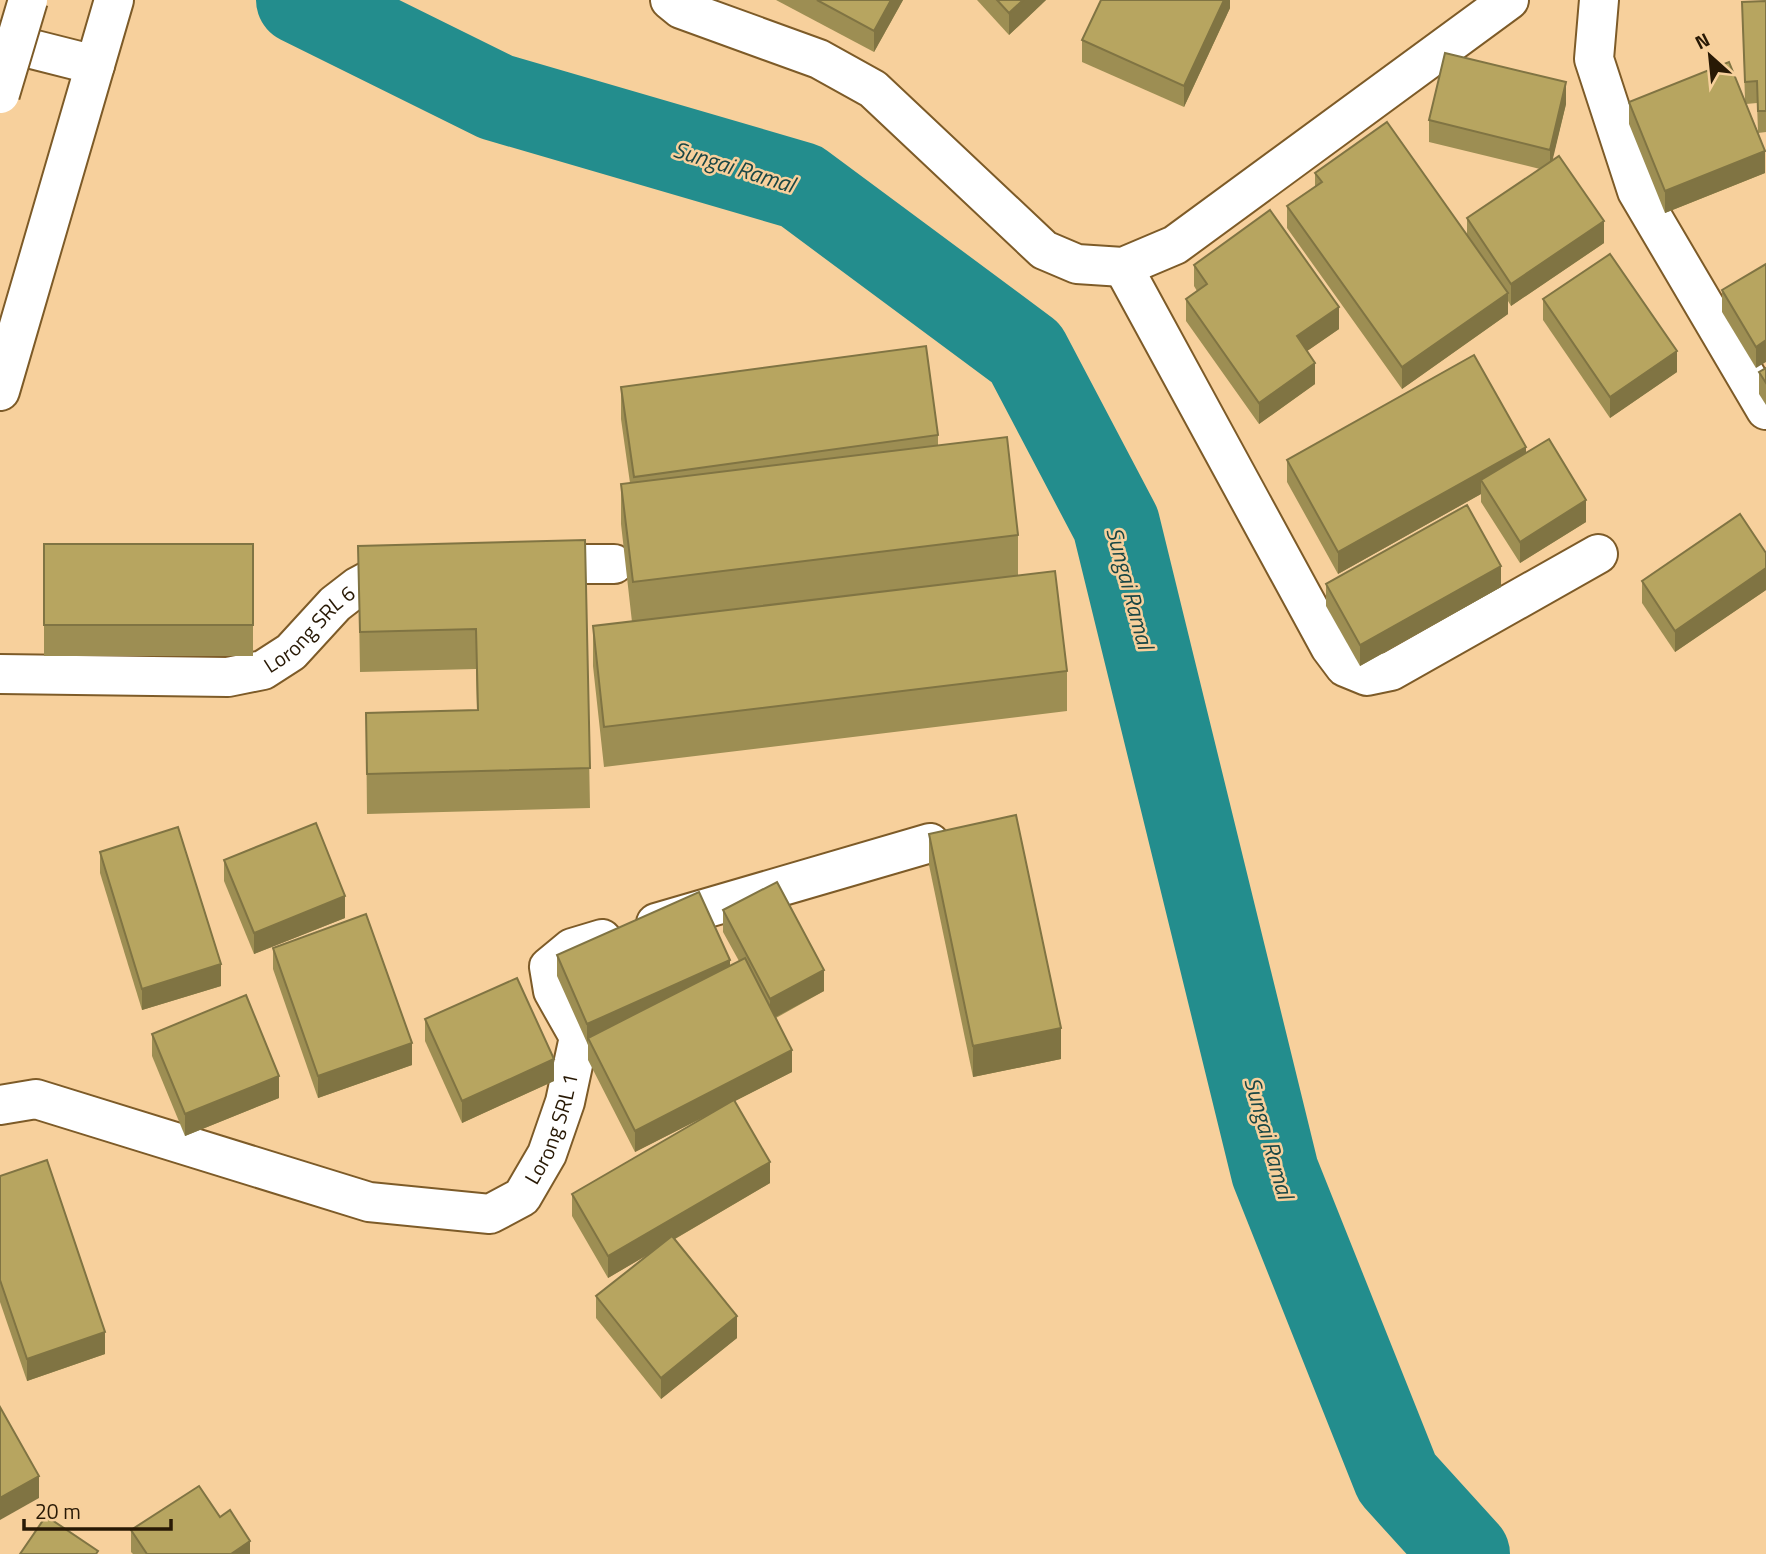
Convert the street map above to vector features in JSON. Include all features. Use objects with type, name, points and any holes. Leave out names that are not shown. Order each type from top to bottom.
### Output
[{"type":"main road","points":[[0,94],[28,0]]},
{"type":"main road","points":[[0,391],[114,0]]},
{"type":"main road","points":[[670,0],[681,9],[819,59],[873,89],[1044,250],[1077,264],[1124,267],[1175,245],[1509,0]]},
{"type":"main road","points":[[1599,0],[1594,60],[1637,191],[1766,410]]},
{"type":"main road","points":[[0,41],[95,65]]},
{"type":"main road","points":[[1124,267],[1330,647],[1345,667],[1367,676],[1391,671],[1598,554]]},
{"type":"main road","points":[[502,565],[614,564]]},
{"type":"main road","name":"Lorong SRL 6","points":[[0,674],[228,677],[262,670],[291,652],[335,604],[357,587],[383,573],[433,565]]},
{"type":"main road","name":"Lorong SRL 1","points":[[0,1105],[36,1099],[369,1202],[491,1214],[522,1197],[547,1154],[565,1102],[579,1037],[553,991],[549,967],[572,948],[930,843]]},
{"type":"building","points":[[817,0],[891,0],[874,31]]},
{"type":"building","points":[[997,0],[1023,0],[1009,13]]},
{"type":"building","points":[[1101,0],[1224,0],[1184,86],[1082,40]]},
{"type":"building","points":[[1766,1],[1766,111],[1758,111],[1757,81],[1745,82],[1742,2]]},
{"type":"building","points":[[1445,53],[1566,82],[1550,150],[1429,120]]},
{"type":"building","points":[[1729,62],[1765,151],[1665,191],[1629,102]]},
{"type":"building","points":[[1387,122],[1508,293],[1402,367],[1287,206],[1322,182],[1315,173]]},
{"type":"building","points":[[1559,156],[1604,221],[1511,284],[1467,218]]},
{"type":"building","points":[[1270,210],[1339,307],[1297,336],[1315,363],[1259,403],[1186,299],[1207,284],[1194,265]]},
{"type":"building","points":[[1610,254],[1677,351],[1610,397],[1543,299]]},
{"type":"building","points":[[1766,264],[1766,340],[1756,347],[1722,290]]},
{"type":"building","points":[[926,346],[938,435],[634,477],[621,387]]},
{"type":"building","points":[[1474,355],[1526,447],[1338,552],[1287,460]]},
{"type":"building","points":[[1766,368],[1766,383],[1759,372]]},
{"type":"building","points":[[1007,437],[1018,535],[633,582],[621,484]]},
{"type":"building","points":[[1549,439],[1586,500],[1520,542],[1481,480]]},
{"type":"building","points":[[1467,505],[1501,566],[1360,645],[1326,584]]},
{"type":"building","points":[[1740,514],[1766,553],[1766,568],[1675,631],[1642,581]]},
{"type":"building","points":[[585,540],[590,768],[367,774],[366,713],[478,710],[476,629],[360,632],[358,546]]},
{"type":"building","points":[[44,544],[253,544],[253,625],[44,625]]},
{"type":"building","points":[[1055,571],[1067,671],[604,727],[593,626]]},
{"type":"building","points":[[1016,815],[1061,1028],[973,1046],[929,834]]},
{"type":"building","points":[[316,823],[345,896],[254,933],[224,860]]},
{"type":"building","points":[[178,827],[221,964],[142,989],[100,852]]},
{"type":"building","points":[[777,882],[824,970],[770,999],[723,910]]},
{"type":"building","points":[[699,892],[730,960],[587,1024],[557,955]]},
{"type":"building","points":[[366,914],[412,1043],[318,1076],[273,948]]},
{"type":"building","points":[[745,958],[792,1050],[635,1131],[588,1038]]},
{"type":"building","points":[[517,978],[554,1059],[462,1101],[425,1019]]},
{"type":"building","points":[[246,995],[279,1076],[185,1114],[152,1034]]},
{"type":"building","points":[[734,1100],[770,1162],[608,1256],[572,1194]]},
{"type":"building","points":[[47,1160],[105,1332],[27,1359],[0,1280],[0,1176]]},
{"type":"building","points":[[672,1236],[737,1316],[661,1378],[596,1296]]},
{"type":"building","points":[[0,1407],[39,1476],[0,1498]]},
{"type":"building","points":[[199,1486],[220,1517],[230,1510],[250,1541],[231,1554],[147,1554],[131,1530]]},
{"type":"building","points":[[46,1516],[98,1551],[96,1554],[20,1554]]},
{"type":"waterway","name":"Sungai Ramal","points":[[300,0],[496,97],[801,186],[1026,353],[1116,524],[1275,1172],[1397,1478],[1466,1554]]}]
